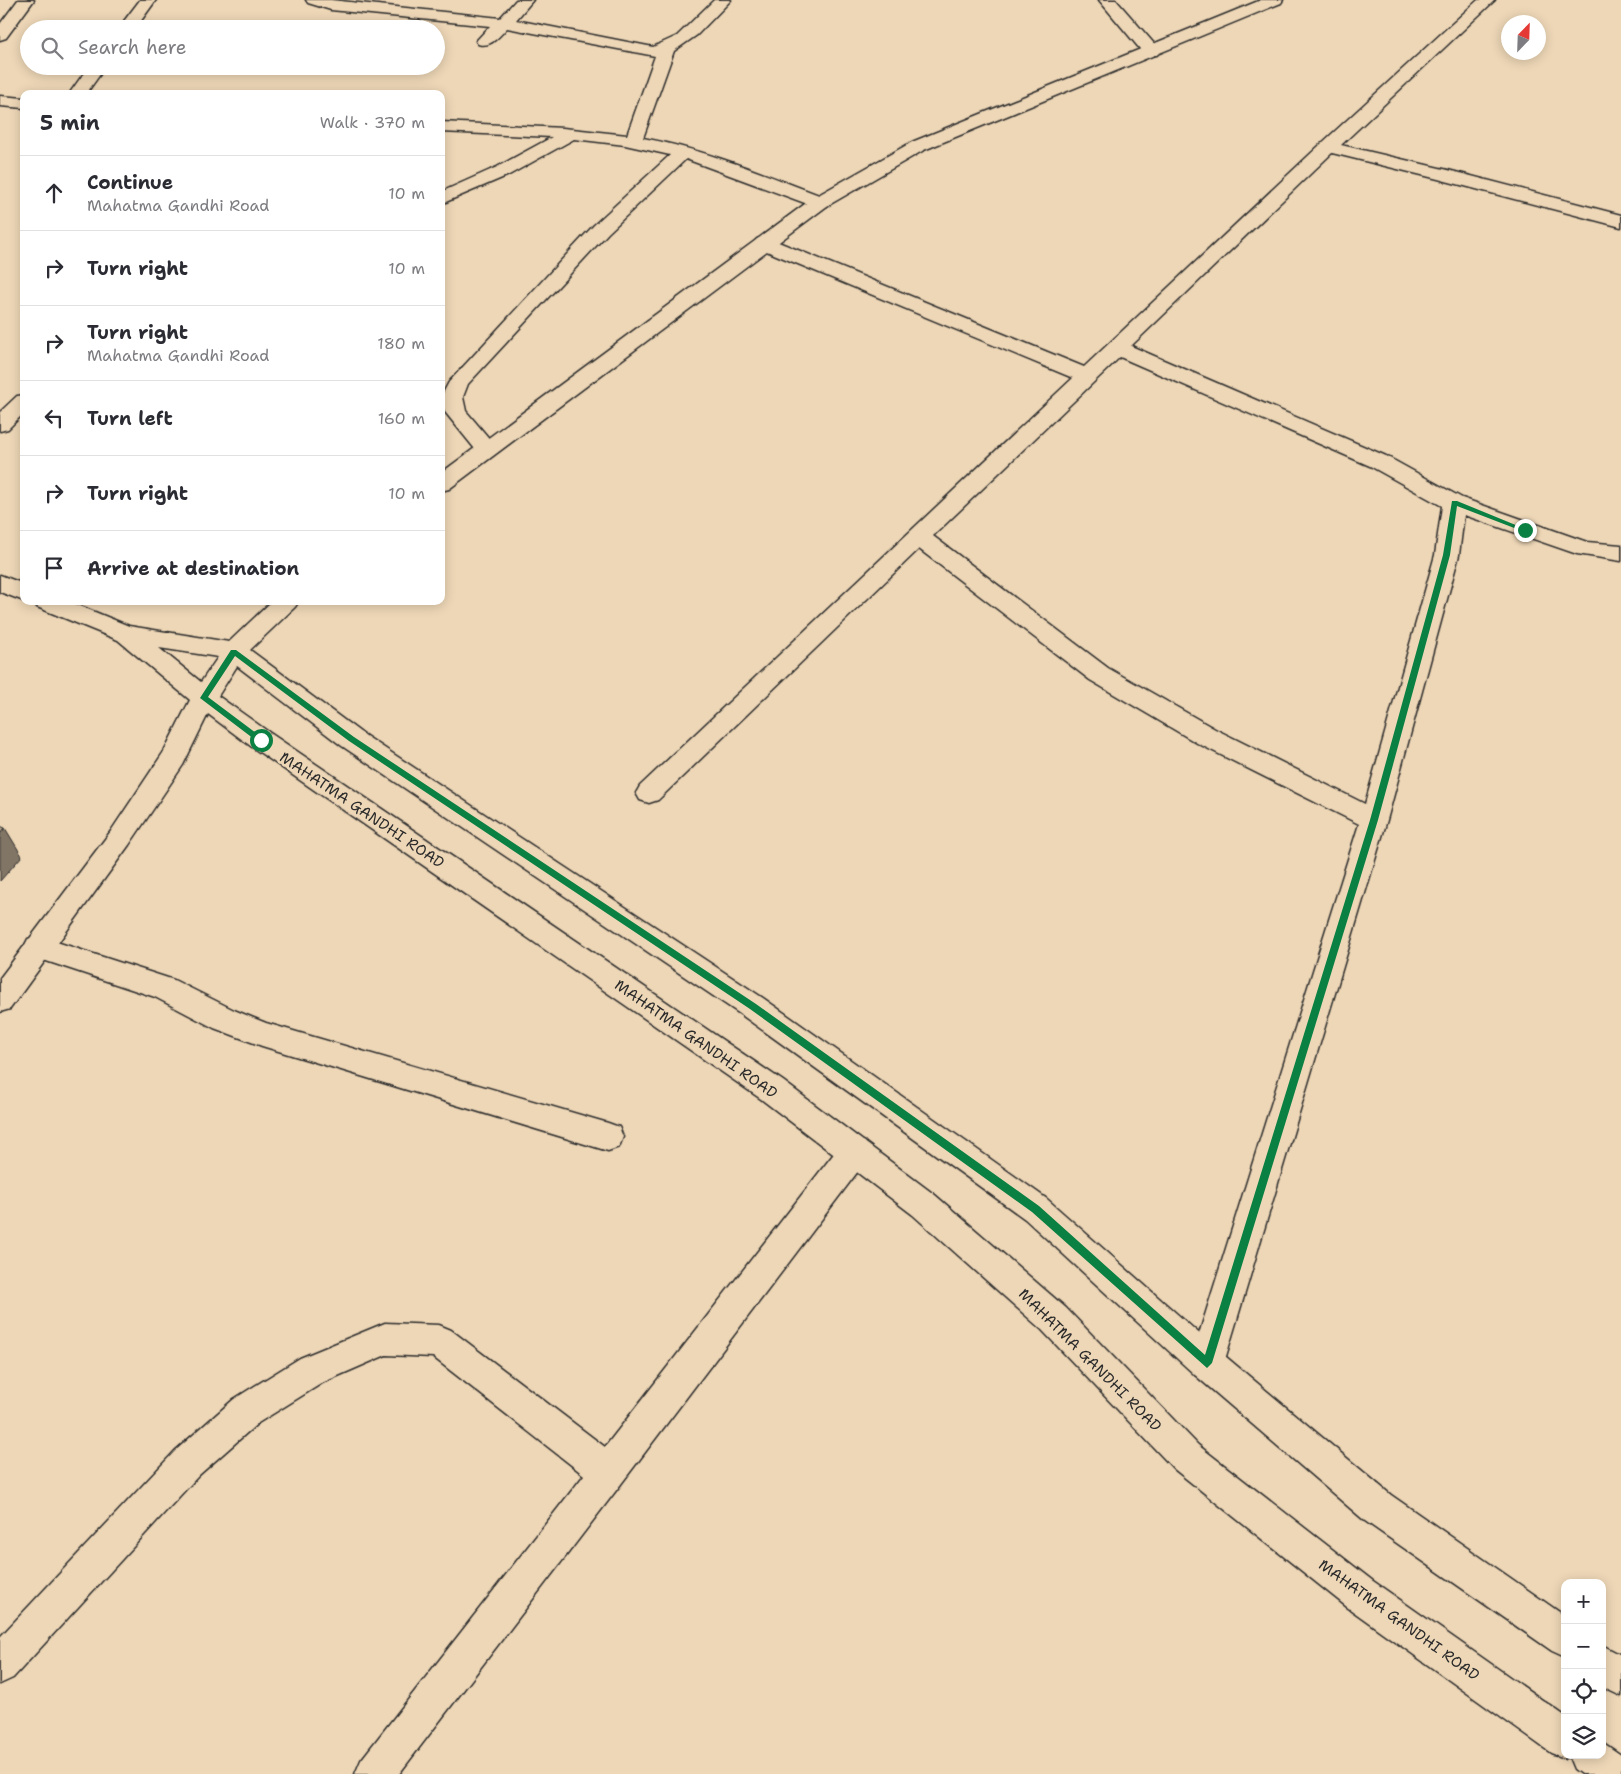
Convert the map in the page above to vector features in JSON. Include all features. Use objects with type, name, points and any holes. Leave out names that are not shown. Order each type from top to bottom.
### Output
[{"type":"street","points":[[0,35],[26,0]]},
{"type":"street","points":[[133,20],[148,0]]},
{"type":"street","points":[[314,0],[330,5],[504,23],[638,51],[653,52],[666,50],[676,45],[723,0]]},
{"type":"street","points":[[484,41],[525,0]]},
{"type":"street","points":[[1107,0],[1151,51]]},
{"type":"street","points":[[445,481],[820,202],[918,146],[1275,0]]},
{"type":"street","points":[[649,793],[1304,168],[1487,0]]},
{"type":"street","points":[[633,142],[666,50]]},
{"type":"street","points":[[80,90],[91,75]]},
{"type":"street","points":[[0,114],[12,102]]},
{"type":"street","points":[[445,127],[571,134],[633,142],[683,152],[820,202]]},
{"type":"street","points":[[445,196],[503,171],[571,134]]},
{"type":"street","points":[[1328,147],[1442,174],[1621,222]]},
{"type":"street","points":[[487,450],[456,412],[452,397],[459,382],[601,229],[683,152]]},
{"type":"street","points":[[764,243],[1087,376]]},
{"type":"street","points":[[1116,348],[1378,461],[1454,502],[1525,530],[1585,549],[1621,553]]},
{"type":"street","points":[[0,424],[20,405]]},
{"type":"street","points":[[1207,1363],[1374,820],[1446,555],[1454,502]]},
{"type":"street","points":[[917,536],[1099,674],[1206,736],[1374,820]]},
{"type":"street","points":[[0,583],[20,590]]},
{"type":"street","points":[[55,605],[125,634],[234,652],[351,739],[753,1007],[1036,1209],[1207,1363],[1378,1508],[1561,1635]]},
{"type":"street","points":[[0,1000],[120,838],[174,758],[204,698],[234,652],[283,605]]},
{"type":"street","name":"MAHATMA GANDHI ROAD","points":[[125,634],[204,698],[261,740],[772,1090],[924,1205],[1054,1319],[1186,1457],[1360,1594],[1561,1736]]},
{"type":"street","points":[[38,948],[164,988],[224,1019],[262,1034],[608,1137]]},
{"type":"street","points":[[375,1774],[854,1152]]},
{"type":"street","points":[[0,1665],[187,1463],[246,1411],[312,1370],[385,1339],[439,1341],[609,1472]]},
{"type":"street","points":[[1606,1667],[1621,1677]]},
{"type":"street","points":[[1593,1759],[1614,1774]]},
{"type":"building","points":[[0,826],[5,828],[0,834]]},
{"type":"route","points":[[261,740],[204,698],[234,652],[351,739],[753,1007],[1036,1209],[1207,1363],[1374,820],[1446,555],[1454,502],[1525,530]]}]
